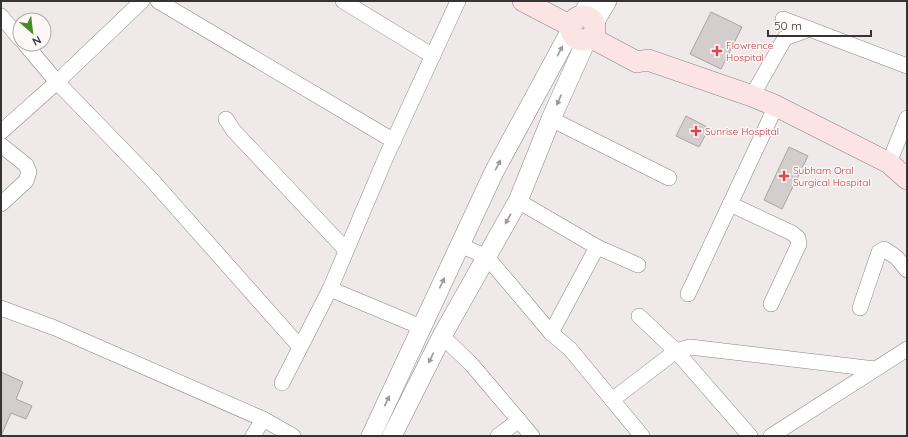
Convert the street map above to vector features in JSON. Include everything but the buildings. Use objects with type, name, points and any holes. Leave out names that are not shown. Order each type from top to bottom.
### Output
[{"type":"main road","points":[[523,1],[584,24],[642,51],[648,60],[752,96],[776,106],[889,163],[907,179]]},
{"type":"main road","points":[[551,1],[584,24]]},
{"type":"street","points":[[1,132],[57,82],[142,1]]},
{"type":"street","points":[[158,1],[394,140]]},
{"type":"street","points":[[343,1],[433,56]]},
{"type":"street","points":[[282,383],[330,289],[394,140],[458,1]]},
{"type":"street","points":[[371,436],[494,172],[584,24],[607,1]]},
{"type":"street","points":[[1,16],[12,29]]},
{"type":"street","points":[[783,19],[907,66]]},
{"type":"street","points":[[392,436],[442,336],[518,201],[551,119],[584,24]]},
{"type":"street","points":[[752,96],[785,38],[810,29]]},
{"type":"street","points":[[32,52],[57,82],[151,179],[300,347]]},
{"type":"street","points":[[688,294],[776,106]]},
{"type":"street","points":[[226,119],[233,130],[346,250]]},
{"type":"street","points":[[551,119],[669,178]]},
{"type":"street","points":[[889,163],[906,121]]},
{"type":"street","points":[[1,145],[26,165],[29,172],[26,181],[1,204]]},
{"type":"street","points":[[518,201],[597,247],[638,265]]},
{"type":"street","points":[[730,204],[792,233],[798,238],[799,244],[771,304]]},
{"type":"street","points":[[460,245],[487,257],[551,333],[570,349],[642,436]]},
{"type":"street","points":[[551,333],[597,247]]},
{"type":"street","points":[[860,308],[879,252],[884,249],[890,252],[907,270]]},
{"type":"street","points":[[330,289],[421,327]]},
{"type":"street","points":[[1,308],[56,328],[263,419],[293,436]]},
{"type":"street","points":[[639,316],[676,351],[750,436]]},
{"type":"street","points":[[442,336],[472,364],[532,436]]},
{"type":"street","points":[[612,400],[676,351],[690,347],[875,369]]},
{"type":"street","points":[[771,436],[907,349]]},
{"type":"street","points":[[253,436],[263,419]]},
{"type":"street","points":[[498,436],[519,420]]},
{"type":"place","name":"Flowrence Hospital","points":[[717,51]]},
{"type":"place","name":"Sunrise Hospital","points":[[696,131]]},
{"type":"place","name":"Subham Oral Surgical Hospital","points":[[784,176]]}]
